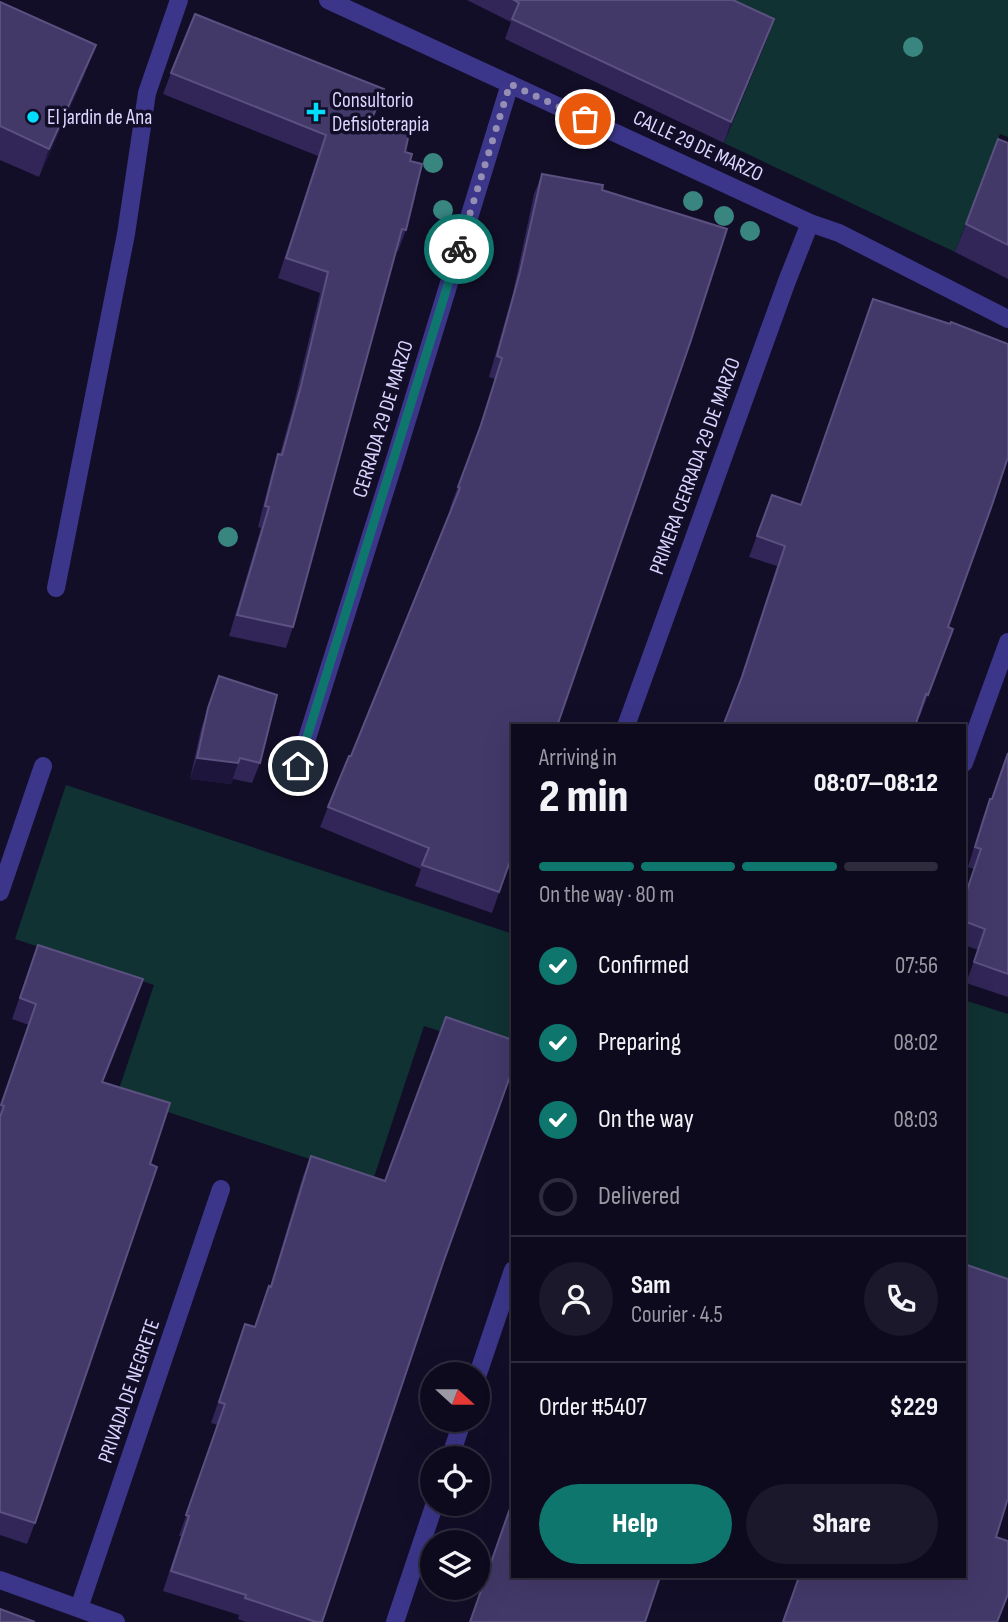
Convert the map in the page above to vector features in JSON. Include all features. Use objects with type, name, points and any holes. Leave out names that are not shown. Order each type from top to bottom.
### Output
[{"type":"street","points":[[56,588],[126,234],[147,93],[179,0]]},
{"type":"street","name":"CALLE 29 DE MARZO","points":[[328,0],[810,223],[839,233],[1008,318]]},
{"type":"street","name":"CERRADA 29 DE MARZO","points":[[298,766],[510,84]]},
{"type":"street","name":"PRIMERA CERRADA 29 DE MARZO","points":[[627,724],[810,223]]},
{"type":"street","points":[[966,758],[1008,642]]},
{"type":"street","points":[[0,892],[43,766]]},
{"type":"street","name":"PRIVADA DE NEGRETE","points":[[79,1608],[221,1189]]},
{"type":"street","points":[[482,1362],[511,1275]]},
{"type":"street","points":[[395,1622],[431,1516]]},
{"type":"street","points":[[0,1580],[116,1622]]},
{"type":"green space","points":[[680,0],[1008,0],[1008,137],[1000,134],[955,252],[724,143],[767,39]]},
{"type":"green space","points":[[66,785],[511,933],[511,1054],[424,1026],[373,1180],[117,1095],[154,985],[15,939]]},
{"type":"green space","points":[[966,1001],[1008,1014],[1008,1290],[966,1276]]},
{"type":"building","points":[[514,0],[733,0],[774,19],[731,122],[512,19],[519,3]]},
{"type":"building","name":"El jardin de Ana","points":[[0,2],[96,45],[49,149],[0,126]]},
{"type":"building","points":[[195,14],[384,89],[371,121],[410,129],[405,152],[412,154],[410,161],[422,164],[406,230],[402,229],[293,627],[237,615],[269,507],[265,506],[278,454],[282,455],[301,386],[328,272],[286,258],[326,135],[171,73]]},
{"type":"building","points":[[998,139],[1008,143],[1008,245],[966,224]]},
{"type":"building","points":[[542,174],[603,185],[602,190],[727,229],[558,724],[511,724],[511,859],[499,892],[422,865],[429,848],[328,807],[460,488],[458,487],[502,358],[497,356],[520,272]]},
{"type":"building","points":[[873,299],[950,324],[951,322],[1008,344],[1008,457],[948,627],[953,629],[916,724],[724,724],[785,546],[757,536],[772,495],[801,505]]},
{"type":"building","points":[[219,676],[277,695],[260,763],[240,758],[238,763],[197,758],[208,708]]},
{"type":"building","points":[[1008,753],[1008,974],[974,962],[985,929],[966,922],[966,893],[981,849],[975,847]]},
{"type":"building","points":[[38,945],[143,979],[102,1082],[170,1103],[150,1164],[157,1167],[35,1523],[0,1512],[0,1117],[4,1106],[1,1105],[36,1004],[20,998]]},
{"type":"building","points":[[446,1017],[511,1039],[511,1074],[443,1263],[322,1622],[316,1622],[245,1598],[246,1595],[171,1571],[189,1516],[186,1515],[225,1404],[219,1402],[245,1324],[255,1327],[269,1286],[271,1287],[311,1156],[385,1181]]},
{"type":"building","points":[[966,1265],[1008,1279],[1008,1498],[996,1537],[1008,1541],[1008,1594],[997,1622],[783,1622],[799,1578],[966,1578]]},
{"type":"building","points":[[511,1506],[511,1578],[660,1578],[645,1622],[470,1622],[478,1600],[490,1600],[490,1565]]},
{"type":"building","points":[[0,1609],[35,1622],[0,1622]]},
{"type":"way so far","points":[[459,249],[510,84],[585,119]]},
{"type":"place","name":"Consultorio Defisioterapia","points":[[316,112]]},
{"type":"place","name":"El jardin de Ana","points":[[33,117]]},
{"type":"route","points":[[298,766],[459,249]]}]
